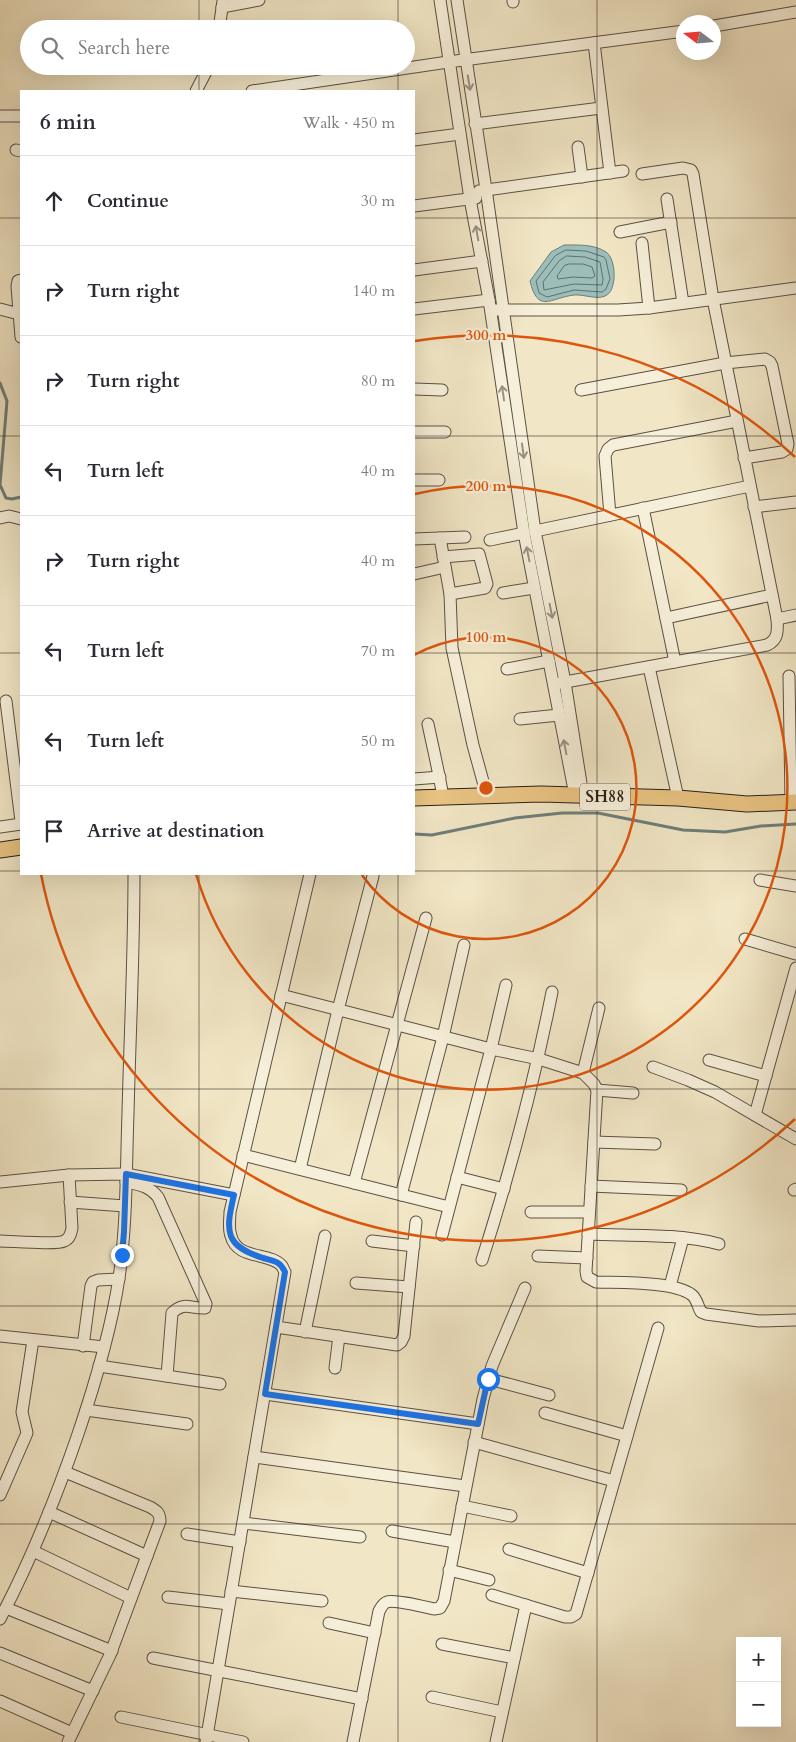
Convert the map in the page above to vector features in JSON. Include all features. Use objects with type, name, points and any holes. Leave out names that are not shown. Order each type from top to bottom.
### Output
[{"type":"main road","name":"SH88","points":[[415,798],[541,794],[678,798],[748,804],[794,802]]},
{"type":"main road","points":[[0,850],[20,847]]},
{"type":"street","points":[[220,20],[223,3],[259,0]]},
{"type":"street","points":[[440,0],[470,196],[482,261],[494,307]]},
{"type":"street","points":[[456,0],[486,193],[494,307],[529,532],[534,588],[559,715],[579,796]]},
{"type":"street","points":[[721,25],[796,12]]},
{"type":"street","points":[[415,67],[676,32]]},
{"type":"street","points":[[594,43],[610,173]]},
{"type":"street","points":[[197,90],[204,75]]},
{"type":"street","points":[[259,90],[360,75]]},
{"type":"street","points":[[475,124],[601,108]]},
{"type":"street","points":[[0,116],[20,116]]},
{"type":"street","points":[[415,140],[460,134]]},
{"type":"street","points":[[578,147],[582,177]]},
{"type":"street","points":[[553,685],[767,645],[773,642],[777,636],[772,595],[713,299],[693,174],[691,170],[683,168],[642,174]]},
{"type":"street","points":[[415,206],[623,171]]},
{"type":"street","points":[[667,199],[683,303]]},
{"type":"street","points":[[620,232],[671,222]]},
{"type":"street","points":[[642,243],[649,308]]},
{"type":"street","points":[[415,270],[482,261]]},
{"type":"street","points":[[20,280],[17,286],[20,326]]},
{"type":"street","points":[[415,309],[494,307],[618,310],[649,308],[796,288]]},
{"type":"street","points":[[0,309],[19,314]]},
{"type":"street","points":[[581,390],[725,364],[765,360],[770,362],[788,444],[782,452],[744,458]]},
{"type":"street","points":[[415,389],[442,390]]},
{"type":"street","points":[[610,515],[605,456],[608,449],[613,445],[737,421]]},
{"type":"street","points":[[415,432],[445,432]]},
{"type":"street","points":[[415,480],[438,480]]},
{"type":"street","points":[[490,540],[750,486]]},
{"type":"street","points":[[754,507],[796,502]]},
{"type":"street","points":[[643,508],[675,662]]},
{"type":"street","points":[[0,518],[9,516],[20,519]]},
{"type":"street","points":[[529,532],[565,682],[579,796]]},
{"type":"street","points":[[415,539],[465,537]]},
{"type":"street","points":[[440,538],[450,594],[452,648],[473,745],[487,796]]},
{"type":"street","points":[[415,574],[444,562],[479,554],[487,584],[485,588],[450,594]]},
{"type":"street","points":[[503,593],[534,588]]},
{"type":"street","points":[[666,618],[772,595]]},
{"type":"street","points":[[776,619],[796,616]]},
{"type":"street","points":[[507,669],[549,662]]},
{"type":"street","points":[[649,667],[678,798]]},
{"type":"street","points":[[789,676],[794,802]]},
{"type":"street","points":[[6,701],[20,815]]},
{"type":"street","points":[[520,718],[559,715]]},
{"type":"street","points":[[428,724],[443,797]]},
{"type":"street","points":[[415,779],[440,777]]},
{"type":"street","points":[[0,827],[20,823]]},
{"type":"street","points":[[112,1651],[3,1614],[33,1551],[65,1472],[99,1366],[118,1279],[124,1232],[134,933],[134,875]]},
{"type":"street","points":[[206,1739],[285,1272],[282,1265],[246,1252],[236,1246],[231,1237],[230,1212],[310,875]]},
{"type":"street","points":[[300,1169],[338,1010],[373,876]]},
{"type":"street","points":[[760,880],[796,886]]},
{"type":"street","points":[[354,1183],[426,918]]},
{"type":"street","points":[[745,939],[796,954]]},
{"type":"street","points":[[401,1195],[443,1037],[464,945]]},
{"type":"street","points":[[755,1115],[796,968]]},
{"type":"street","points":[[442,1235],[506,985]]},
{"type":"street","points":[[482,1260],[504,1189],[539,1059],[552,992]]},
{"type":"street","points":[[281,995],[491,1049],[539,1059],[583,1073],[597,1090],[586,1258],[587,1277],[596,1282],[670,1286],[692,1295],[701,1312],[706,1314],[759,1321],[796,1320]]},
{"type":"street","points":[[583,1073],[599,1008]]},
{"type":"street","points":[[709,1060],[766,1076]]},
{"type":"street","points":[[653,1067],[715,1092],[796,1139]]},
{"type":"street","points":[[597,1090],[633,1093]]},
{"type":"street","points":[[594,1142],[655,1144]]},
{"type":"street","points":[[244,1155],[449,1207]]},
{"type":"street","points":[[0,1241],[58,1243],[65,1241],[71,1234],[68,1174]]},
{"type":"street","points":[[0,1182],[68,1174],[126,1178],[234,1195]]},
{"type":"street","points":[[458,1177],[504,1189]]},
{"type":"street","points":[[126,1178],[151,1189],[158,1198],[206,1304],[205,1308],[178,1307],[172,1313],[167,1376]]},
{"type":"street","points":[[591,1186],[681,1190]]},
{"type":"street","points":[[70,1202],[125,1206]]},
{"type":"street","points":[[531,1212],[589,1212]]},
{"type":"street","points":[[276,1328],[397,1345],[401,1342],[404,1336],[416,1222]]},
{"type":"street","points":[[588,1234],[684,1238],[719,1244]]},
{"type":"street","points":[[305,1332],[324,1236]]},
{"type":"street","points":[[670,1286],[684,1238]]},
{"type":"street","points":[[372,1241],[414,1246]]},
{"type":"street","points":[[538,1256],[586,1258]]},
{"type":"street","points":[[83,1346],[93,1282],[118,1279]]},
{"type":"street","points":[[356,1283],[409,1287]]},
{"type":"street","points":[[357,1741],[362,1699],[379,1611],[382,1605],[386,1602],[393,1602],[434,1609],[440,1608],[444,1601],[465,1486],[488,1379],[525,1288]]},
{"type":"street","points":[[492,1595],[565,1617],[571,1617],[576,1614],[658,1328]]},
{"type":"street","points":[[0,1336],[104,1347]]},
{"type":"street","points":[[335,1368],[339,1336]]},
{"type":"street","points":[[0,1495],[26,1433],[22,1412],[33,1340]]},
{"type":"street","points":[[99,1366],[220,1384]]},
{"type":"street","points":[[488,1379],[549,1396]]},
{"type":"street","points":[[265,1394],[478,1424]]},
{"type":"street","points":[[86,1410],[187,1424]]},
{"type":"street","points":[[545,1414],[627,1436]]},
{"type":"street","points":[[474,1442],[614,1481]]},
{"type":"street","points":[[254,1457],[465,1486]]},
{"type":"street","points":[[0,1701],[70,1737],[112,1651],[160,1521],[157,1511],[65,1472]]},
{"type":"street","points":[[462,1506],[511,1516]]},
{"type":"street","points":[[50,1512],[147,1556]]},
{"type":"street","points":[[243,1524],[360,1537]]},
{"type":"street","points":[[392,1531],[455,1542]]},
{"type":"street","points":[[187,1534],[240,1542]]},
{"type":"street","points":[[509,1549],[588,1573]]},
{"type":"street","points":[[33,1551],[131,1598]]},
{"type":"street","points":[[449,1570],[489,1580]]},
{"type":"street","points":[[232,1591],[322,1601]]},
{"type":"street","points":[[168,1597],[229,1604]]},
{"type":"street","points":[[496,1742],[526,1605]]},
{"type":"street","points":[[329,1623],[375,1633]]},
{"type":"street","points":[[442,1644],[514,1658]]},
{"type":"street","points":[[0,1653],[93,1691]]},
{"type":"street","points":[[153,1658],[362,1699]]},
{"type":"street","points":[[432,1697],[502,1712]]},
{"type":"street","points":[[121,1718],[206,1739],[243,1742]]},
{"type":"water","points":[[564,245],[591,246],[601,249],[609,255],[614,267],[614,281],[609,293],[602,297],[574,295],[546,302],[537,298],[530,281],[551,252]]},
{"type":"waterway","points":[[0,383],[7,401],[0,485],[6,498],[20,497]]},
{"type":"waterway","points":[[415,834],[432,835],[515,818],[562,813],[598,813],[683,830],[725,832],[761,826],[796,824]]},
{"type":"route","points":[[122,1255],[126,1174],[234,1195],[230,1212],[230,1226],[231,1237],[236,1246],[246,1252],[282,1265],[285,1272],[265,1394],[478,1424],[488,1379]]}]
